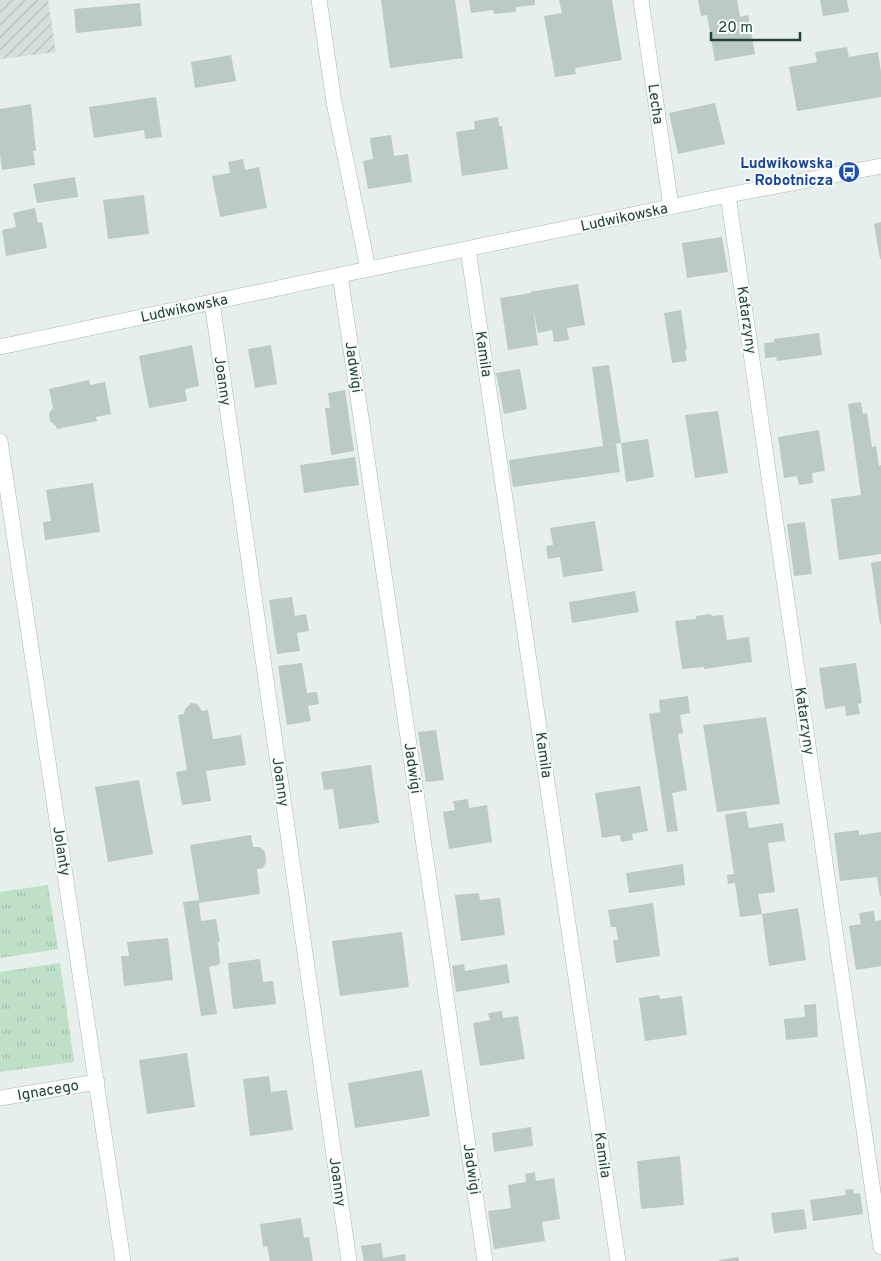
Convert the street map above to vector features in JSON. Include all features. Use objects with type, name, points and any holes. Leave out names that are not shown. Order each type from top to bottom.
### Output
[{"type":"street","points":[[319,0],[334,102],[368,269]]},
{"type":"street","name":"Lecha","points":[[642,0],[671,207]]},
{"type":"street","name":"Ludwikowska","points":[[0,347],[728,195],[881,166]]},
{"type":"street","name":"Katarzyny","points":[[728,195],[881,1248]]},
{"type":"street","name":"Kamila","points":[[468,249],[618,1261]]},
{"type":"street","name":"Jadwigi","points":[[340,275],[485,1261]]},
{"type":"street","name":"Joanny","points":[[212,302],[349,1261]]},
{"type":"street","name":"Jolanty","points":[[0,441],[123,1261]]},
{"type":"street","name":"Ignacego","points":[[0,1098],[97,1082]]},
{"type":"shaded area","points":[[0,0],[48,0],[56,52],[0,59]]},
{"type":"green space","points":[[48,885],[58,949],[0,958],[0,892]]},
{"type":"green space","points":[[60,963],[74,1062],[0,1072],[0,972]]},
{"type":"building","points":[[381,0],[455,0],[463,58],[390,68]]},
{"type":"building","points":[[469,0],[535,0],[535,5],[516,7],[516,12],[494,14],[493,10],[471,13]]},
{"type":"building","points":[[559,0],[612,0],[622,60],[575,68],[576,74],[555,77],[544,16],[562,13]]},
{"type":"building","points":[[698,0],[737,0],[740,17],[748,15],[755,54],[715,61],[707,15],[701,16]]},
{"type":"building","points":[[820,0],[847,0],[849,12],[823,16]]},
{"type":"building","points":[[140,3],[142,26],[76,33],[74,9]]},
{"type":"building","points":[[847,47],[849,57],[878,52],[881,72],[881,97],[797,111],[789,67],[817,62],[815,52]]},
{"type":"building","points":[[231,55],[236,81],[195,88],[191,62]]},
{"type":"building","points":[[156,97],[162,137],[145,139],[144,130],[94,138],[89,107]]},
{"type":"building","points":[[715,103],[725,144],[678,154],[669,113]]},
{"type":"building","points":[[31,104],[36,151],[33,151],[35,165],[2,170],[0,155],[0,109]]},
{"type":"building","points":[[498,117],[499,126],[502,126],[508,169],[462,176],[456,132],[475,129],[474,121]]},
{"type":"building","points":[[391,135],[394,156],[408,154],[412,182],[368,189],[363,161],[373,159],[370,138]]},
{"type":"building","points":[[243,159],[245,170],[259,167],[267,208],[220,217],[212,176],[230,173],[228,162]]},
{"type":"building","points":[[75,177],[78,197],[37,203],[33,184]]},
{"type":"building","points":[[144,195],[149,234],[108,239],[103,200]]},
{"type":"building","points":[[35,208],[38,223],[42,222],[47,248],[6,256],[2,230],[16,227],[13,213]]},
{"type":"building","points":[[881,222],[881,259],[880,259],[874,224]]},
{"type":"building","points":[[722,237],[728,272],[687,278],[682,243]]},
{"type":"building","points":[[578,284],[585,325],[567,328],[569,340],[554,342],[552,330],[538,333],[533,309],[538,345],[508,350],[500,298]]},
{"type":"building","points":[[681,310],[687,361],[672,363],[664,313]]},
{"type":"building","points":[[819,333],[822,355],[777,361],[776,357],[765,358],[764,343],[774,342],[774,339]]},
{"type":"building","points":[[192,345],[199,386],[185,389],[187,401],[149,408],[139,356]]},
{"type":"building","points":[[271,345],[277,384],[255,388],[248,349]]},
{"type":"building","points":[[609,365],[621,443],[606,445],[616,444],[620,472],[513,487],[509,460],[603,446],[592,367]]},
{"type":"building","points":[[520,369],[527,409],[504,414],[496,373]]},
{"type":"building","points":[[89,380],[90,385],[105,382],[111,414],[96,417],[97,421],[57,429],[50,421],[49,413],[53,408],[49,389]]},
{"type":"building","points":[[345,390],[354,451],[331,455],[325,408],[330,408],[328,393]]},
{"type":"building","points":[[861,402],[863,414],[867,413],[872,447],[876,446],[879,466],[881,465],[881,554],[839,560],[831,499],[861,495],[848,404]]},
{"type":"building","points":[[718,411],[728,473],[695,478],[685,415]]},
{"type":"building","points":[[819,430],[825,471],[812,473],[813,483],[799,485],[797,476],[784,478],[778,437]]},
{"type":"building","points":[[648,439],[654,477],[626,482],[621,443]]},
{"type":"building","points":[[355,457],[359,485],[304,493],[300,465]]},
{"type":"building","points":[[93,483],[100,532],[45,540],[43,522],[51,521],[46,490]]},
{"type":"building","points":[[595,521],[603,571],[563,577],[560,557],[548,559],[546,546],[553,545],[550,528]]},
{"type":"building","points":[[805,522],[812,574],[794,576],[787,524]]},
{"type":"building","points":[[881,561],[881,624],[880,624],[871,563]]},
{"type":"building","points":[[635,591],[639,612],[572,623],[569,602]]},
{"type":"building","points":[[292,597],[295,616],[306,614],[309,631],[297,633],[300,651],[277,654],[269,600]]},
{"type":"building","points":[[711,614],[712,616],[723,615],[727,640],[749,637],[752,662],[704,669],[704,667],[682,669],[675,621],[696,619],[696,616]]},
{"type":"building","points":[[302,663],[307,693],[317,692],[319,704],[308,706],[311,721],[287,725],[278,666]]},
{"type":"building","points":[[856,663],[862,703],[858,704],[860,714],[846,716],[845,706],[825,709],[819,668]]},
{"type":"building","points":[[688,696],[690,713],[680,715],[683,733],[678,734],[687,790],[672,793],[678,831],[667,832],[649,714],[660,712],[659,700]]},
{"type":"building","points":[[191,703],[197,704],[202,711],[208,710],[213,739],[241,735],[246,765],[206,771],[211,801],[182,805],[176,772],[187,770],[178,715],[184,714],[185,709]]},
{"type":"building","points":[[766,717],[780,804],[717,812],[703,725]]},
{"type":"building","points":[[436,730],[444,780],[426,782],[418,732]]},
{"type":"building","points":[[371,765],[379,823],[339,829],[333,789],[324,790],[321,772]]},
{"type":"building","points":[[139,780],[153,854],[108,862],[95,787]]},
{"type":"building","points":[[640,786],[648,831],[632,834],[633,840],[621,842],[620,835],[602,838],[595,793]]},
{"type":"building","points":[[468,799],[469,808],[487,805],[492,842],[449,849],[443,812],[455,810],[453,801]]},
{"type":"building","points":[[746,811],[749,828],[783,823],[785,841],[768,843],[775,892],[758,894],[762,914],[740,917],[735,883],[728,884],[727,875],[734,874],[725,815]]},
{"type":"building","points":[[859,830],[859,835],[881,832],[881,896],[877,877],[840,881],[834,833]]},
{"type":"building","points":[[251,835],[253,847],[260,847],[265,852],[266,862],[263,868],[257,869],[260,894],[199,903],[201,921],[216,919],[220,942],[212,943],[218,943],[220,963],[209,967],[217,1014],[201,1016],[183,902],[199,900],[190,845]]},
{"type":"building","points":[[683,864],[685,885],[629,893],[626,873]]},
{"type":"building","points":[[479,893],[480,900],[500,898],[505,935],[461,941],[455,895]]},
{"type":"building","points":[[653,903],[660,956],[616,963],[613,940],[618,940],[616,927],[611,927],[608,910]]},
{"type":"building","points":[[798,908],[806,960],[769,966],[762,914]]},
{"type":"building","points":[[874,911],[875,921],[881,920],[881,966],[856,970],[849,926],[861,924],[859,913]]},
{"type":"building","points":[[402,932],[409,987],[340,996],[332,941]]},
{"type":"building","points":[[168,938],[173,980],[124,986],[121,956],[129,956],[127,942]]},
{"type":"building","points":[[260,959],[263,982],[273,981],[276,1004],[233,1009],[228,963]]},
{"type":"building","points":[[464,964],[465,971],[507,964],[510,983],[456,992],[452,966]]},
{"type":"building","points":[[659,995],[660,999],[682,996],[687,1035],[645,1041],[639,998]]},
{"type":"building","points":[[816,1004],[818,1037],[786,1040],[784,1019],[805,1017],[804,1005]]},
{"type":"building","points":[[502,1011],[503,1018],[518,1016],[525,1059],[480,1066],[473,1023],[490,1020],[488,1013]]},
{"type":"building","points":[[187,1053],[195,1107],[147,1114],[139,1060]]},
{"type":"building","points":[[422,1070],[430,1116],[355,1128],[348,1083]]},
{"type":"building","points":[[269,1076],[271,1092],[287,1090],[293,1130],[250,1136],[243,1079]]},
{"type":"building","points":[[531,1127],[533,1146],[494,1152],[492,1133]]},
{"type":"building","points":[[680,1156],[684,1205],[641,1209],[637,1161]]},
{"type":"building","points":[[535,1172],[536,1181],[554,1178],[560,1219],[542,1222],[545,1241],[494,1249],[488,1211],[511,1208],[508,1185],[526,1182],[525,1174]]},
{"type":"building","points":[[853,1189],[854,1194],[860,1193],[863,1214],[813,1221],[810,1200],[846,1195],[845,1190]]},
{"type":"building","points":[[804,1209],[807,1229],[774,1233],[771,1213]]},
{"type":"building","points":[[301,1218],[304,1238],[309,1237],[313,1261],[270,1261],[267,1246],[263,1247],[260,1224]]},
{"type":"building","points":[[381,1243],[383,1258],[405,1254],[406,1261],[364,1261],[361,1246]]},
{"type":"building","points":[[738,1257],[739,1261],[719,1261],[719,1260]]},
{"type":"place","name":"Ludwikowska - Robotnicza","points":[[849,172]]}]
